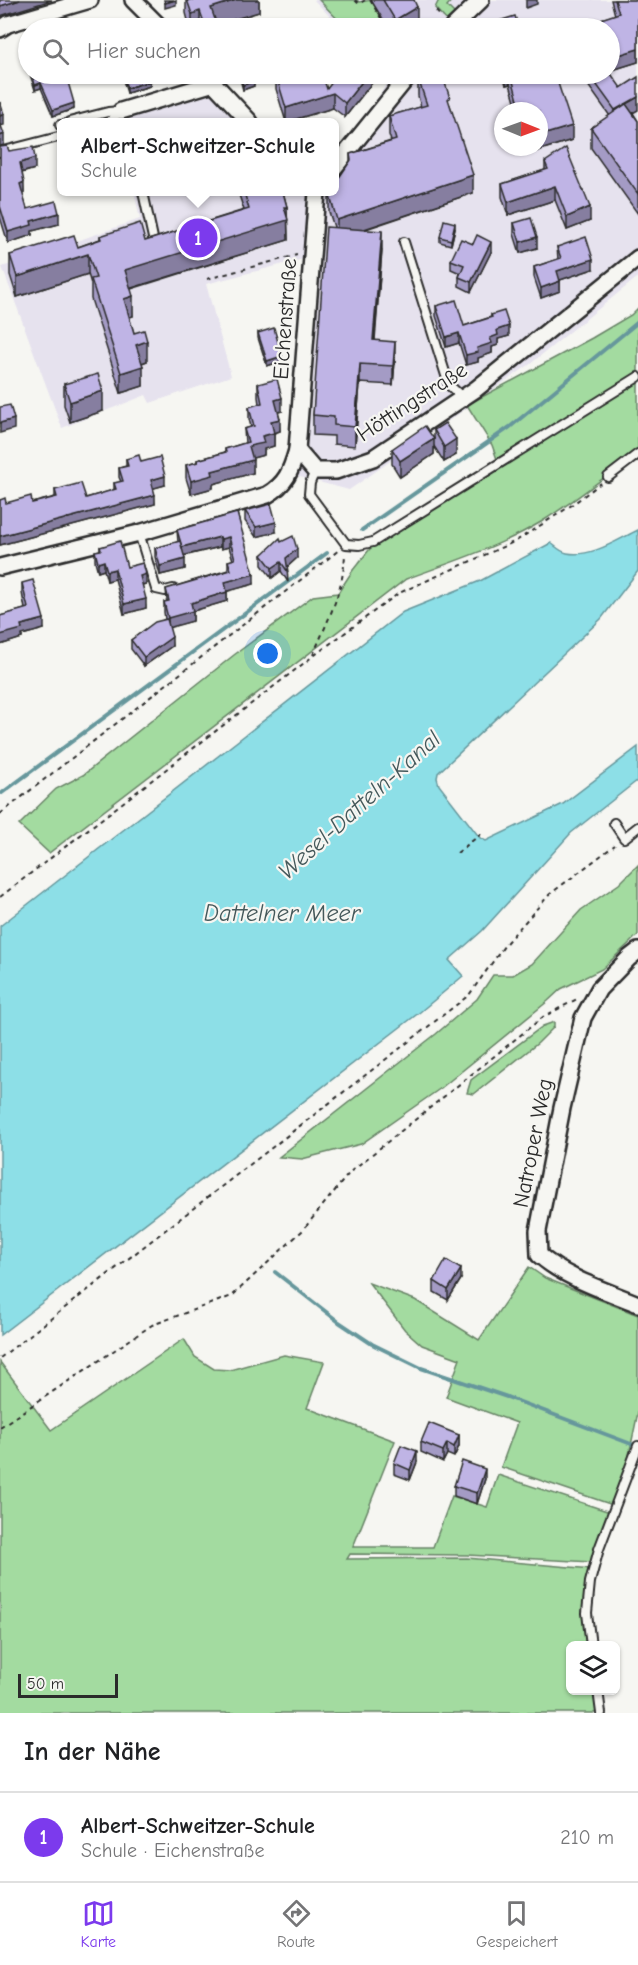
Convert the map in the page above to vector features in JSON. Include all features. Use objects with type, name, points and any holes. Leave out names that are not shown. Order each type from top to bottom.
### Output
[{"type":"street","points":[[28,18],[90,0]]},
{"type":"street","points":[[134,0],[151,18]]},
{"type":"street","points":[[462,18],[481,0]]},
{"type":"street","points":[[0,29],[18,21]]},
{"type":"street","points":[[123,113],[195,84]]},
{"type":"street","points":[[215,84],[246,118]]},
{"type":"street","points":[[339,162],[402,84]]},
{"type":"street","name":"Eichenstraße","points":[[297,450],[317,196]]},
{"type":"street","name":"Höttingstraße","points":[[315,471],[336,471],[373,458],[463,398],[638,258]]},
{"type":"street","points":[[297,450],[315,471]]},
{"type":"street","points":[[0,567],[139,533],[267,495],[279,488],[292,470],[297,450]]},
{"type":"street","name":"Natroper Weg","points":[[638,951],[628,958],[599,989],[583,1018],[562,1108],[538,1231],[539,1255],[552,1266],[579,1280],[638,1304]]},
{"type":"lane","points":[[87,118],[108,112],[123,113]]},
{"type":"lane","points":[[116,118],[123,113]]},
{"type":"lane","points":[[0,152],[57,137]]},
{"type":"lane","points":[[143,196],[153,238]]},
{"type":"lane","points":[[404,242],[449,385],[463,398]]},
{"type":"lane","points":[[315,471],[310,483],[309,494],[346,544],[359,545],[374,542],[638,377]]},
{"type":"lane","points":[[608,477],[638,454]]},
{"type":"lane","points":[[139,533],[156,589],[165,591],[187,585]]},
{"type":"lane","points":[[614,823],[624,838],[638,827]]},
{"type":"lane","points":[[590,1641],[587,1613],[590,1582],[599,1549],[638,1446]]},
{"type":"lane","points":[[599,1695],[601,1713]]},
{"type":"path","points":[[355,0],[358,4],[364,0]]},
{"type":"path","points":[[370,0],[381,18]]},
{"type":"path","points":[[207,279],[312,251]]},
{"type":"path","points":[[0,897],[312,657],[399,593],[516,541],[569,507],[608,477]]},
{"type":"path","points":[[312,657],[335,604],[344,574],[346,544]]},
{"type":"path","points":[[0,814],[346,544]]},
{"type":"path","points":[[456,853],[481,834]]},
{"type":"path","points":[[0,1358],[469,995],[507,942],[550,894],[624,838]]},
{"type":"path","points":[[0,1426],[152,1325],[232,1296],[303,1230],[350,1172],[543,1017],[599,989]]},
{"type":"shaded area","points":[[314,0],[638,0],[638,277],[529,365],[349,490],[296,476],[319,196],[339,196],[339,159],[386,84],[620,84],[620,18],[331,18]]},
{"type":"shaded area","points":[[214,86],[242,118],[123,118],[127,113]]},
{"type":"shaded area","points":[[135,196],[316,196],[311,257],[206,284],[231,376],[150,403],[146,395],[62,428],[2,267],[140,219]]},
{"type":"green space","points":[[319,0],[357,0],[359,2],[371,0],[382,18],[336,18]]},
{"type":"green space","points":[[439,0],[452,0],[447,6],[455,14],[452,18],[444,18],[435,8]]},
{"type":"green space","points":[[638,308],[638,374],[498,462],[492,445],[467,405],[592,338],[631,315]]},
{"type":"green space","points":[[638,379],[638,452],[578,497],[541,522],[509,539],[406,579],[49,853],[19,825],[56,789],[83,775],[234,655],[313,596],[338,593],[373,545]]},
{"type":"green space","points":[[638,865],[638,935],[602,969],[561,989],[441,1088],[361,1144],[302,1159],[279,1157],[436,1034],[477,999],[493,975],[513,975],[532,964],[581,910],[619,884]]},
{"type":"green space","points":[[554,1022],[554,1027],[538,1043],[474,1094],[467,1093],[471,1080],[543,1026]]},
{"type":"green space","points":[[529,1267],[545,1278],[638,1315],[638,1412],[626,1469],[613,1505],[501,1467],[517,1423],[446,1397],[460,1359],[422,1345],[405,1330],[369,1283],[415,1300],[479,1340]]},
{"type":"green space","points":[[184,1339],[195,1357],[214,1369],[230,1370],[284,1355],[324,1362],[307,1408],[395,1441],[353,1547],[433,1547],[452,1496],[487,1507],[498,1475],[610,1512],[592,1562],[467,1555],[350,1554],[347,1559],[467,1558],[592,1569],[590,1641],[566,1641],[566,1695],[596,1695],[598,1713],[0,1713],[0,1362],[51,1430]]},
{"type":"water","name":"Dattelner Meer","points":[[638,530],[638,571],[601,619],[438,773],[437,778],[439,785],[480,838],[486,841],[563,804],[638,747],[638,780],[571,833],[482,931],[449,960],[463,976],[420,1012],[0,1335],[0,926],[403,612],[480,581],[551,543],[565,552],[585,553],[604,547]]},
{"type":"building","points":[[0,0],[20,0],[0,6]]},
{"type":"building","points":[[187,0],[236,0],[211,8],[214,18],[202,18],[200,11],[192,14]]},
{"type":"building","points":[[383,0],[414,0],[417,7],[398,18],[394,18]]},
{"type":"building","points":[[615,0],[638,0],[638,49],[620,55],[620,18],[604,18],[619,13]]},
{"type":"building","points":[[638,77],[638,97],[615,110],[596,84],[618,84],[621,88]]},
{"type":"building","points":[[41,84],[69,84],[74,103],[53,110]]},
{"type":"building","points":[[126,84],[140,84],[127,88]]},
{"type":"building","points":[[279,84],[325,84],[327,89],[331,84],[360,84],[345,103],[333,93],[286,108]]},
{"type":"building","points":[[420,84],[445,84],[450,98],[448,99],[473,175],[337,220],[330,196],[339,196],[339,178],[351,160],[350,154],[396,140],[389,116],[427,105]]},
{"type":"building","points":[[514,84],[558,84],[572,126],[548,133],[548,102],[518,102]]},
{"type":"building","points":[[0,102],[4,114],[0,116]]},
{"type":"building","points":[[626,104],[638,121],[638,194],[591,128]]},
{"type":"building","points":[[0,123],[4,134],[0,136]]},
{"type":"building","points":[[7,146],[9,151],[33,147],[35,158],[20,163],[24,182],[20,184],[27,209],[56,201],[59,213],[31,221],[32,225],[8,232],[0,206],[0,147]]},
{"type":"building","points":[[566,148],[590,207],[567,217],[555,186],[508,202],[502,184],[548,169],[545,162]]},
{"type":"building","points":[[245,196],[284,196],[287,207],[284,207],[288,220],[125,270],[133,296],[124,299],[134,333],[144,330],[147,341],[136,345],[143,366],[121,373],[91,279],[96,278],[88,254],[17,277],[10,255],[74,235],[78,247],[101,239],[100,236],[140,223],[145,241],[249,209]]},
{"type":"building","points":[[531,218],[537,237],[520,242],[514,223]]},
{"type":"building","points":[[444,220],[455,223],[451,240],[440,237]]},
{"type":"building","points":[[326,227],[382,231],[373,340],[395,342],[393,366],[360,364],[355,427],[334,425],[334,417],[313,415]]},
{"type":"building","points":[[477,235],[491,242],[471,282],[459,277],[464,265],[451,260],[461,239],[473,244]]},
{"type":"building","points":[[586,237],[593,259],[557,271],[560,281],[541,288],[534,267],[561,258],[557,247]]},
{"type":"building","points":[[456,300],[464,326],[504,311],[509,326],[497,330],[498,335],[490,338],[492,343],[477,348],[478,352],[466,355],[459,333],[446,337],[436,306]]},
{"type":"building","points":[[274,328],[282,356],[267,361],[258,333]]},
{"type":"building","points":[[98,374],[103,391],[70,402],[64,384]]},
{"type":"building","points":[[277,379],[282,398],[275,400],[280,419],[271,421],[274,433],[262,436],[264,443],[249,446],[253,460],[212,471],[213,475],[191,481],[186,465],[248,442],[244,429],[254,426],[249,407],[262,403],[258,384]]},
{"type":"building","points":[[10,405],[14,419],[0,423],[0,407]]},
{"type":"building","points":[[445,423],[456,439],[444,447],[434,430]]},
{"type":"building","points":[[425,426],[434,439],[400,461],[392,449]]},
{"type":"building","points":[[139,455],[141,462],[160,457],[165,476],[151,480],[155,495],[0,536],[0,500],[5,498],[6,503],[31,496],[32,503],[57,497],[55,490],[81,483],[86,498],[116,489],[114,483],[123,481],[119,468],[128,466],[126,459]]},
{"type":"building","points":[[271,504],[276,522],[256,527],[245,511]]},
{"type":"building","points":[[237,513],[254,574],[225,582],[227,592],[191,603],[193,611],[168,618],[164,602],[169,601],[166,589],[231,570],[228,561],[235,559],[229,537],[221,539],[220,537],[182,547],[177,530]]},
{"type":"building","points":[[293,536],[297,549],[286,558],[288,572],[281,562],[272,568],[262,555],[280,538],[281,542]]},
{"type":"building","points":[[120,541],[127,567],[143,563],[146,574],[140,576],[146,599],[124,604],[115,569],[107,571],[104,561],[98,563],[95,551],[101,550],[100,547]]},
{"type":"building","points":[[180,541],[185,559],[160,566],[155,548]]},
{"type":"building","points":[[33,580],[44,619],[21,625],[22,629],[0,635],[0,616],[28,608],[22,583]]},
{"type":"building","points":[[167,619],[172,637],[144,657],[131,640],[155,622]]},
{"type":"building","points":[[446,1260],[461,1269],[448,1290],[434,1281]]},
{"type":"building","points":[[429,1423],[459,1435],[454,1447],[447,1443],[443,1451],[421,1442]]},
{"type":"building","points":[[401,1445],[417,1451],[410,1470],[394,1463]]},
{"type":"building","points":[[462,1461],[485,1469],[477,1493],[454,1486]]},
{"type":"waterway","points":[[362,530],[510,427],[638,322]]},
{"type":"waterway","points":[[2,793],[327,553]]},
{"type":"waterway","points":[[275,1272],[339,1322],[372,1344],[421,1368],[507,1397],[634,1445]]},
{"type":"place","name":"Albert-Schweitzer-Schule","points":[[198,238]]},
{"type":"water label","name":"Wesel-Datteln-Kanal","points":[[359,805]]}]
